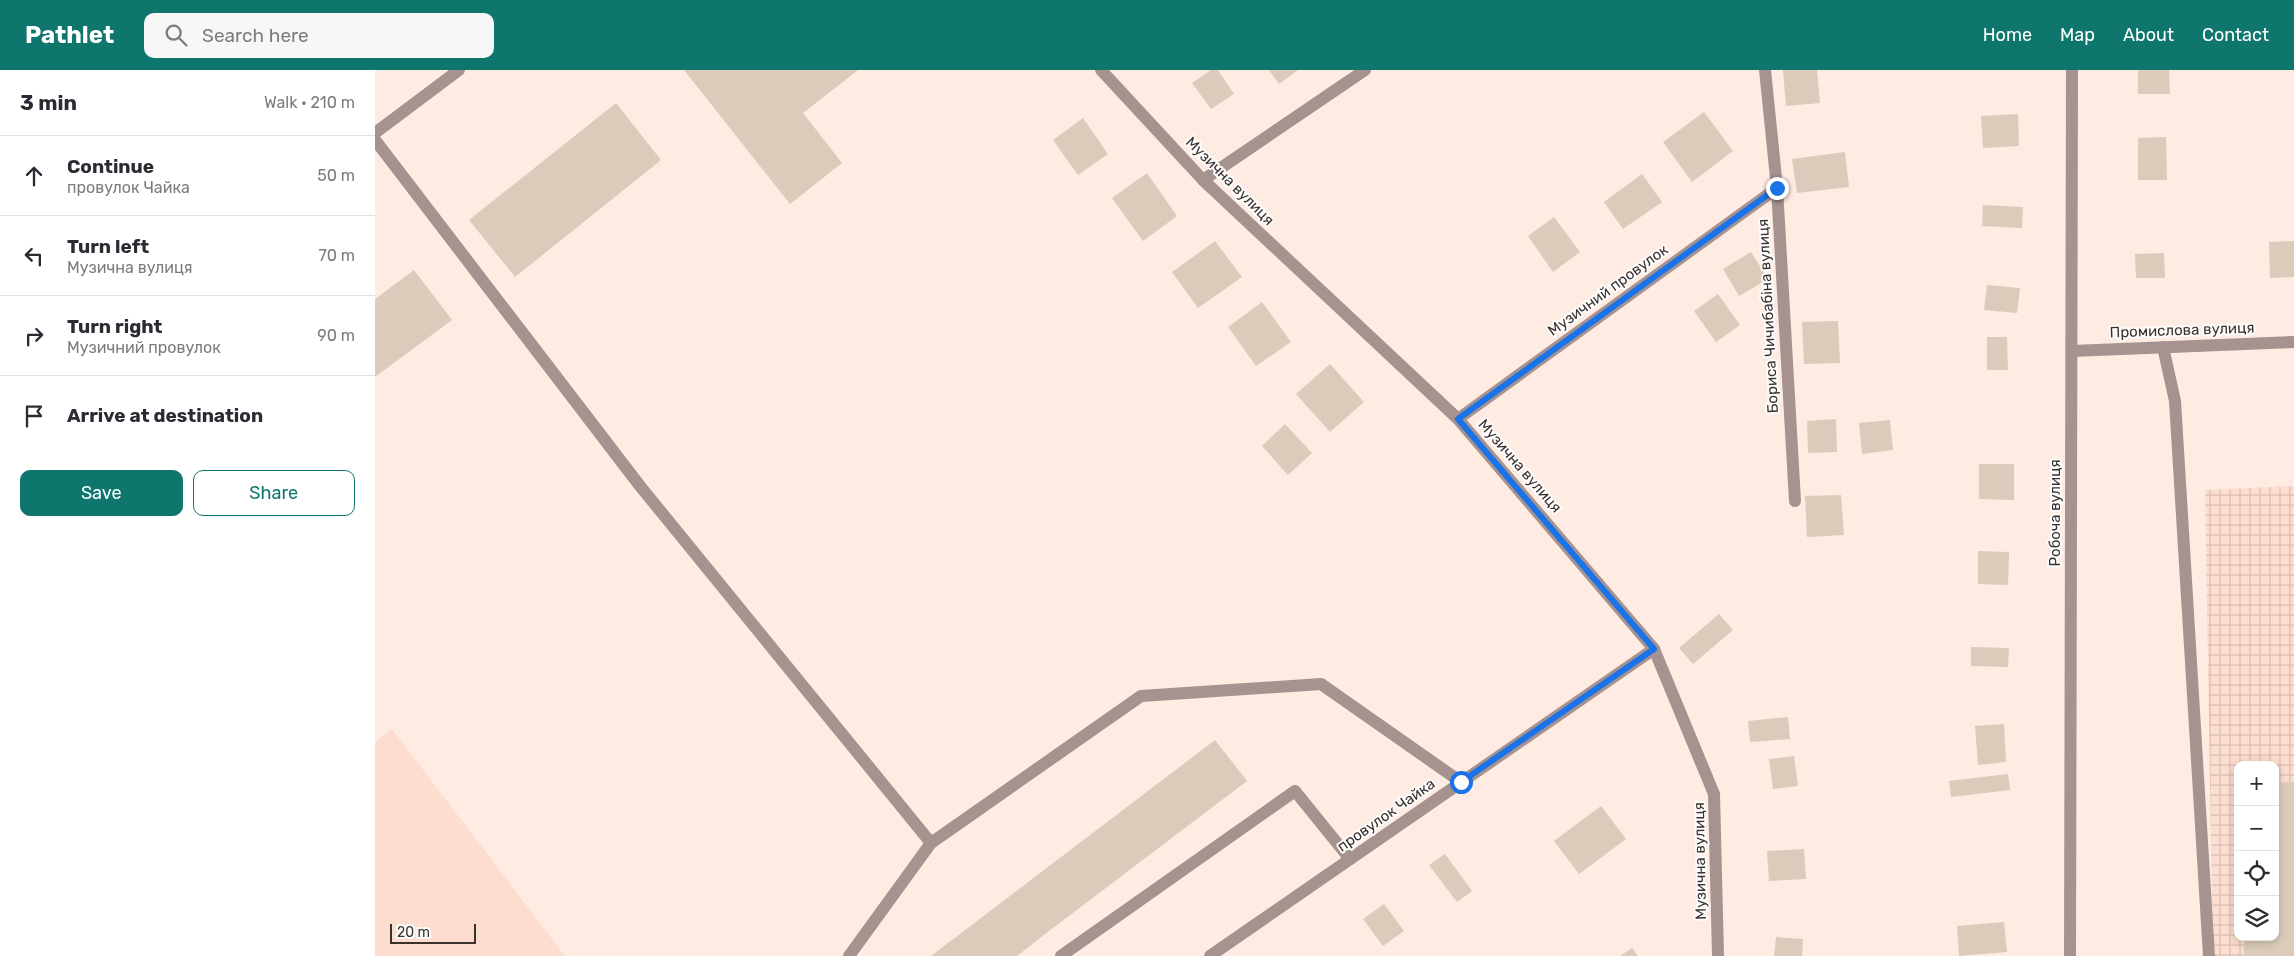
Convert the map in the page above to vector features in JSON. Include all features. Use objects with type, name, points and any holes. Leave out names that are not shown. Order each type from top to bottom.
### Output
[{"type":"street","points":[[375,133],[459,70]]},
{"type":"street","name":"Музична вулиця","points":[[1101,70],[1203,180],[1458,419],[1654,649],[1714,794],[1718,956]]},
{"type":"street","points":[[1203,180],[1365,70]]},
{"type":"street","name":"Бориса Чичибабіна вулиця","points":[[1765,70],[1777,188],[1795,501]]},
{"type":"street","name":"Робоча вулиця","points":[[2070,956],[2072,70]]},
{"type":"street","points":[[375,140],[640,486],[931,843]]},
{"type":"street","name":"Музичний провулок","points":[[1458,419],[1777,188]]},
{"type":"street","name":"Промислова вулиця","points":[[2071,351],[2294,342]]},
{"type":"street","points":[[2163,347],[2175,401],[2209,956]]},
{"type":"street","name":"провулок Чайка","points":[[1210,956],[1654,649]]},
{"type":"street","points":[[849,956],[931,843],[1141,696],[1321,684],[1461,782]]},
{"type":"street","points":[[1061,956],[1295,791],[1350,859]]},
{"type":"shaded area","points":[[2294,486],[2294,956],[2213,956],[2205,490]]},
{"type":"shaded area","points":[[392,729],[565,956],[375,956],[375,742]]},
{"type":"building","points":[[684,70],[858,70],[803,113],[842,163],[790,204]]},
{"type":"building","points":[[1211,70],[1218,70],[1234,94],[1211,109],[1192,83]]},
{"type":"building","points":[[1269,70],[1298,70],[1279,84]]},
{"type":"building","points":[[1783,70],[1817,70],[1820,103],[1786,106]]},
{"type":"building","points":[[2138,70],[2169,70],[2170,94],[2138,94]]},
{"type":"building","points":[[616,103],[661,160],[515,277],[469,220]]},
{"type":"building","points":[[1704,112],[1733,151],[1692,182],[1663,142]]},
{"type":"building","points":[[2018,114],[2019,146],[1983,148],[1981,116]]},
{"type":"building","points":[[1083,118],[1108,154],[1078,175],[1053,140]]},
{"type":"building","points":[[2166,137],[2167,180],[2138,180],[2138,138]]},
{"type":"building","points":[[1845,152],[1849,187],[1797,193],[1792,159]]},
{"type":"building","points":[[1147,173],[1177,216],[1143,241],[1112,198]]},
{"type":"building","points":[[1642,174],[1662,202],[1623,229],[1604,202]]},
{"type":"building","points":[[1983,205],[2023,207],[2022,228],[1982,226]]},
{"type":"building","points":[[1554,217],[1580,252],[1553,272],[1528,236]]},
{"type":"building","points":[[1215,241],[1242,277],[1198,308],[1172,272]]},
{"type":"building","points":[[2294,241],[2294,277],[2270,278],[2269,242]]},
{"type":"building","points":[[1751,252],[1768,279],[1739,296],[1723,269]]},
{"type":"building","points":[[2164,253],[2165,278],[2136,278],[2135,254]]},
{"type":"building","points":[[414,270],[452,320],[375,377],[375,299]]},
{"type":"building","points":[[1987,285],[2020,288],[2017,313],[1984,310]]},
{"type":"building","points":[[1718,294],[1740,325],[1716,342],[1694,311]]},
{"type":"building","points":[[1262,302],[1291,342],[1256,366],[1228,327]]},
{"type":"building","points":[[1838,321],[1840,363],[1804,364],[1802,322]]},
{"type":"building","points":[[1987,337],[2007,337],[2008,370],[1987,370]]},
{"type":"building","points":[[1330,364],[1364,402],[1330,432],[1296,394]]},
{"type":"building","points":[[1836,419],[1837,452],[1808,453],[1807,421]]},
{"type":"building","points":[[1890,420],[1893,450],[1862,454],[1859,423]]},
{"type":"building","points":[[1285,424],[1312,453],[1288,475],[1262,446]]},
{"type":"building","points":[[1979,464],[2014,464],[2014,500],[1979,499]]},
{"type":"building","points":[[1841,495],[1844,535],[1807,537],[1805,496]]},
{"type":"building","points":[[1978,551],[2009,552],[2008,585],[1978,584]]},
{"type":"building","points":[[1719,614],[1733,630],[1693,664],[1679,648]]},
{"type":"building","points":[[1971,647],[2009,648],[2008,667],[1971,666]]},
{"type":"building","points":[[1788,717],[1790,739],[1750,742],[1748,721]]},
{"type":"building","points":[[2004,724],[2006,762],[1978,765],[1975,726]]},
{"type":"building","points":[[1215,740],[1247,781],[1017,956],[931,956]]},
{"type":"building","points":[[1794,756],[1798,786],[1773,789],[1769,759]]},
{"type":"building","points":[[2008,774],[2010,790],[1951,797],[1949,781]]},
{"type":"building","points":[[2294,782],[2294,956],[2244,956],[2244,941],[2279,941],[2279,783]]},
{"type":"building","points":[[1601,806],[1626,839],[1579,874],[1554,841]]},
{"type":"building","points":[[1804,849],[1806,879],[1769,881],[1767,851]]},
{"type":"building","points":[[1445,854],[1472,891],[1457,902],[1429,865]]},
{"type":"building","points":[[1384,904],[1404,931],[1383,946],[1363,919]]},
{"type":"building","points":[[2004,922],[2007,952],[1959,956],[1957,926]]},
{"type":"building","points":[[1776,937],[1803,939],[1802,956],[1774,956]]},
{"type":"building","points":[[1632,948],[1638,956],[1620,956]]},
{"type":"route","points":[[1461,782],[1654,649],[1458,419],[1777,188]]}]
